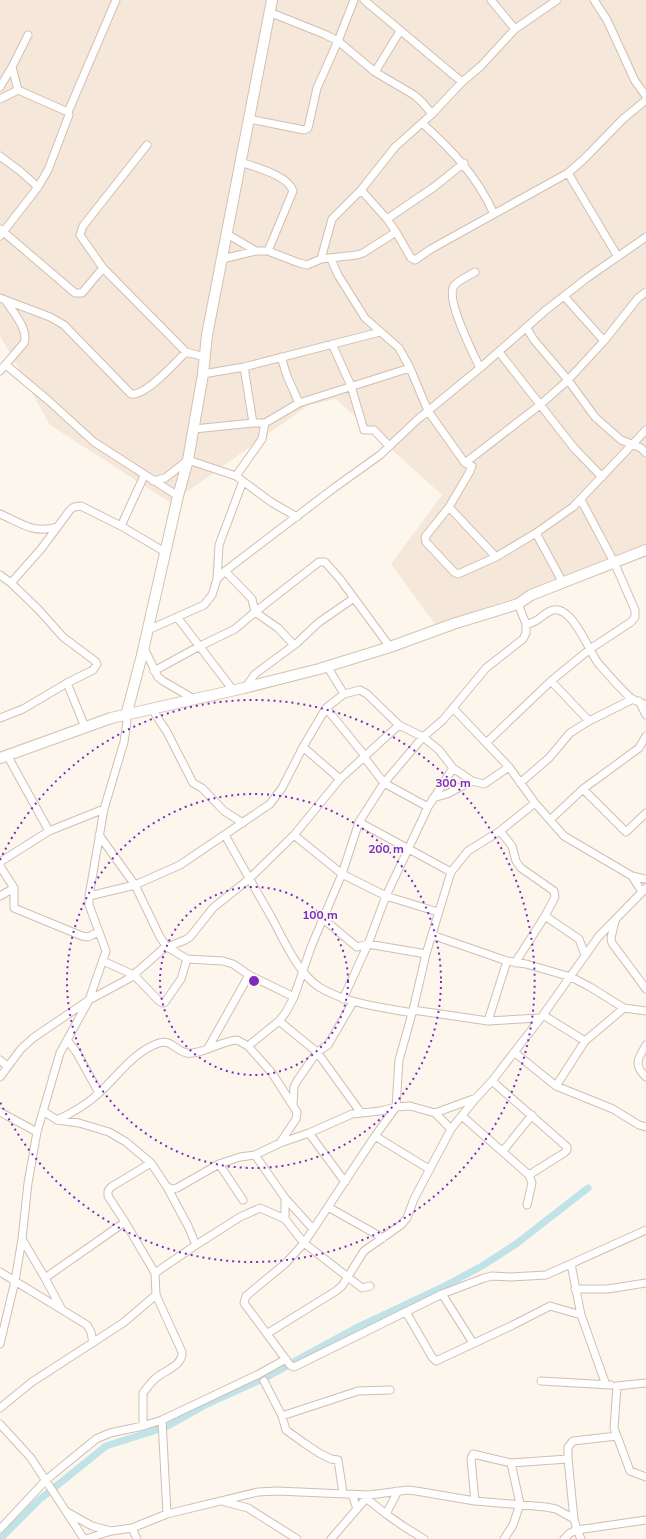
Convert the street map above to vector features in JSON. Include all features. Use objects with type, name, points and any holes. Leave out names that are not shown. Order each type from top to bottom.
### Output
[{"type":"street","points":[[103,268],[82,293],[75,293],[1,232],[38,187],[48,170],[69,115],[68,112],[116,0]]},
{"type":"street","points":[[0,1344],[15,1281],[22,1239],[28,1182],[37,1132],[60,1053],[89,1000],[106,951],[89,905],[89,896],[99,835],[104,808],[124,742],[128,722],[126,716],[144,648],[178,496],[188,460],[203,374],[208,335],[248,119],[272,0]]},
{"type":"street","points":[[248,119],[304,130],[307,129],[316,88],[338,41],[354,0]]},
{"type":"street","points":[[364,0],[462,82]]},
{"type":"street","points":[[491,0],[514,29]]},
{"type":"street","points":[[321,259],[332,219],[360,190],[395,147],[432,114],[462,82],[481,66],[514,29],[557,0]]},
{"type":"street","points":[[594,0],[607,20],[635,81],[646,96]]},
{"type":"street","points":[[269,12],[338,41],[375,72],[414,95],[432,114]]},
{"type":"street","points":[[375,72],[400,31]]},
{"type":"street","points":[[0,88],[28,35]]},
{"type":"street","points":[[12,67],[18,90]]},
{"type":"street","points":[[18,90],[68,112]]},
{"type":"street","points":[[0,99],[18,90]]},
{"type":"street","points":[[360,190],[387,219],[411,258],[415,260],[431,249],[568,172],[584,159],[623,119],[646,100]]},
{"type":"street","points":[[422,123],[464,163],[487,198],[494,214]]},
{"type":"street","points":[[147,145],[80,232],[81,238],[103,268],[186,352],[205,357]]},
{"type":"street","points":[[0,156],[20,170],[38,187]]},
{"type":"street","points":[[240,162],[272,174],[288,183],[293,191],[268,250]]},
{"type":"street","points":[[387,219],[434,187],[464,163]]},
{"type":"street","points":[[568,172],[618,257]]},
{"type":"street","points":[[222,259],[256,250],[268,250],[304,264],[310,264],[321,259],[331,259],[363,253],[396,232]]},
{"type":"street","points":[[227,234],[256,250]]},
{"type":"street","points":[[217,579],[225,571],[380,455],[428,411],[564,296],[646,237]]},
{"type":"street","points":[[331,259],[338,275],[365,318],[399,348],[410,368],[428,411],[465,463],[472,466],[449,506],[425,537],[426,542],[458,574],[496,557],[536,533],[573,507],[646,430]]},
{"type":"street","points":[[475,272],[456,283],[452,288],[452,297],[464,336],[480,368]]},
{"type":"street","points":[[465,463],[540,405],[568,380],[604,341],[638,298],[646,292]]},
{"type":"street","points":[[564,296],[604,341]]},
{"type":"street","points":[[3,299],[64,325],[130,394],[136,395],[157,381],[186,352]]},
{"type":"street","points":[[0,371],[24,343],[26,338],[23,329],[3,299]]},
{"type":"street","points":[[526,327],[534,340],[568,380],[594,417],[621,440],[642,448],[646,453]]},
{"type":"street","points":[[203,374],[244,367],[380,332]]},
{"type":"street","points":[[332,344],[351,386],[364,430],[374,430],[389,446]]},
{"type":"street","points":[[499,352],[574,448],[602,477]]},
{"type":"street","points":[[281,357],[287,376],[300,403]]},
{"type":"street","points":[[6,365],[57,407],[94,442],[144,476],[178,496]]},
{"type":"street","points":[[244,367],[253,422]]},
{"type":"street","points":[[194,429],[253,422],[265,423],[300,403],[410,368]]},
{"type":"street","points":[[236,476],[262,439],[265,423]]},
{"type":"street","points":[[153,481],[165,478],[188,460]]},
{"type":"street","points":[[188,460],[236,476],[271,502],[297,517]]},
{"type":"street","points":[[121,526],[144,476]]},
{"type":"street","points":[[148,630],[164,621],[204,605],[212,595],[217,579],[219,545],[243,481]]},
{"type":"street","points":[[486,743],[551,681],[590,649],[632,622],[635,617],[635,610],[614,562],[580,500]]},
{"type":"street","points":[[11,583],[41,548],[70,510],[78,506],[81,506],[121,526],[166,552]]},
{"type":"street","points":[[449,506],[496,557]]},
{"type":"street","points":[[0,514],[36,530],[49,530],[57,527]]},
{"type":"street","points":[[536,533],[563,583]]},
{"type":"street","points":[[49,831],[4,757],[111,718],[126,716],[244,688],[327,666],[390,647],[453,624],[518,604],[531,595],[646,550]]},
{"type":"street","points":[[154,671],[198,646],[235,629],[322,561],[328,565],[390,647]]},
{"type":"street","points":[[225,571],[252,599],[255,612],[278,628],[294,645]]},
{"type":"street","points":[[0,575],[11,583],[39,610],[63,637],[97,664],[93,670],[66,683],[23,709],[0,718]]},
{"type":"street","points":[[244,688],[256,674],[294,645],[318,623],[354,598]]},
{"type":"street","points":[[248,1046],[279,1021],[294,997],[302,970],[322,918],[342,874],[359,822],[384,783],[423,737],[439,724],[486,668],[523,639],[526,633],[526,624],[518,604]]},
{"type":"street","points":[[526,624],[537,621],[553,610],[561,611],[565,614],[579,630],[599,664],[636,700],[646,715]]},
{"type":"street","points":[[177,617],[233,690]]},
{"type":"street","points":[[144,648],[154,671],[163,681],[194,699]]},
{"type":"street","points":[[327,666],[344,694]]},
{"type":"street","points":[[551,681],[589,722]]},
{"type":"street","points":[[66,683],[85,727]]},
{"type":"street","points":[[89,896],[135,885],[180,865],[268,806],[280,791],[293,770],[303,747],[326,708],[344,694],[360,690],[367,694],[399,725],[423,737],[439,750],[453,768],[472,781],[484,784],[509,767]]},
{"type":"street","points":[[636,700],[646,705]]},
{"type":"street","points":[[520,782],[549,758],[570,733],[589,722],[636,700]]},
{"type":"street","points":[[326,708],[384,783],[428,807]]},
{"type":"street","points":[[453,708],[470,724],[509,767],[535,803],[567,838],[632,876],[646,880]]},
{"type":"street","points":[[152,709],[157,719],[167,732],[193,783],[202,788],[224,811],[244,823]]},
{"type":"street","points":[[0,1077],[21,1049],[33,1038],[89,1000],[134,975],[163,949],[190,937],[213,908],[249,879],[294,835],[340,778],[399,725]]},
{"type":"street","points":[[550,820],[583,789],[639,748],[646,736]]},
{"type":"street","points":[[303,747],[340,778]]},
{"type":"street","points":[[343,999],[368,944],[386,896],[428,807],[453,768]]},
{"type":"street","points":[[433,798],[447,794],[472,781]]},
{"type":"street","points":[[583,789],[626,832],[646,814]]},
{"type":"street","points":[[535,803],[500,831],[468,851],[452,872],[438,912],[426,954],[413,1012],[398,1066],[396,1107],[304,1243],[286,1263],[246,1296],[244,1300],[245,1307],[268,1333],[290,1365],[296,1366],[442,1294],[488,1277],[546,1275],[646,1230]]},
{"type":"street","points":[[0,862],[49,831],[104,808]]},
{"type":"street","points":[[359,822],[452,872]]},
{"type":"street","points":[[500,831],[512,846],[516,861],[521,868],[554,891],[556,897],[515,963]]},
{"type":"street","points":[[99,835],[135,885],[160,937],[167,947],[187,959],[223,961],[233,964],[250,975],[294,997]]},
{"type":"street","points":[[225,835],[302,970],[310,980],[319,987],[343,999],[353,1002],[488,1022],[542,1016],[585,1041]]},
{"type":"street","points":[[294,835],[342,874],[386,896],[438,912]]},
{"type":"street","points":[[0,866],[14,888],[14,908],[82,936],[88,936],[100,932]]},
{"type":"street","points":[[268,1333],[336,1291],[342,1286],[364,1251],[401,1225],[407,1218],[414,1199],[451,1129],[492,1081],[571,977],[585,955],[615,919],[644,890],[632,876]]},
{"type":"street","points":[[0,896],[14,888]]},
{"type":"street","points":[[545,916],[579,939],[585,955]]},
{"type":"street","points":[[322,918],[357,947],[368,944],[426,954]]},
{"type":"street","points":[[615,919],[611,938],[612,943],[646,988]]},
{"type":"street","points":[[432,935],[506,961],[571,977],[624,1008],[646,1011]]},
{"type":"street","points":[[103,961],[134,975],[159,1001],[163,1003],[167,1000],[181,978],[187,959]]},
{"type":"street","points":[[488,1022],[506,961]]},
{"type":"street","points":[[208,1048],[250,975]]},
{"type":"street","points":[[292,1105],[295,1084],[317,1052],[328,1045],[353,1002]]},
{"type":"street","points":[[556,1086],[585,1041],[624,1008]]},
{"type":"street","points":[[279,1021],[317,1052],[362,1113]]},
{"type":"street","points":[[67,1040],[77,1053],[99,1093]]},
{"type":"street","points":[[57,1120],[82,1106],[99,1093],[135,1056],[152,1046],[161,1042],[167,1042],[187,1053],[237,1040],[248,1046],[269,1069],[297,1115],[280,1143]]},
{"type":"street","points":[[646,1045],[638,1061],[639,1070],[646,1077]]},
{"type":"street","points":[[514,1052],[556,1086],[613,1109],[646,1127]]},
{"type":"street","points":[[0,1060],[7,1066]]},
{"type":"street","points":[[492,1081],[565,1145],[567,1150],[529,1176]]},
{"type":"street","points":[[435,1113],[476,1098]]},
{"type":"street","points":[[167,1187],[173,1189],[182,1186],[219,1164],[240,1157],[255,1155],[280,1143],[309,1133],[348,1116],[362,1113],[410,1106],[435,1113],[451,1129]]},
{"type":"street","points":[[43,1111],[57,1120],[79,1123],[110,1132],[131,1146],[151,1163],[167,1187],[188,1226],[196,1245]]},
{"type":"street","points":[[0,1112],[37,1132]]},
{"type":"street","points":[[503,1151],[532,1115]]},
{"type":"street","points":[[462,1116],[503,1151],[529,1176],[532,1183],[527,1205]]},
{"type":"street","points":[[309,1133],[345,1182]]},
{"type":"street","points":[[375,1136],[429,1169]]},
{"type":"street","points":[[255,1155],[286,1198],[313,1229]]},
{"type":"street","points":[[143,1426],[143,1392],[157,1377],[179,1363],[182,1352],[156,1295],[155,1273],[108,1196],[108,1191],[111,1187],[151,1163]]},
{"type":"street","points":[[219,1164],[243,1200]]},
{"type":"street","points":[[285,1219],[286,1198]]},
{"type":"street","points":[[328,1207],[383,1238]]},
{"type":"street","points":[[155,1273],[240,1217],[260,1208],[285,1219],[304,1243],[362,1288],[370,1286]]},
{"type":"street","points":[[45,1278],[125,1222]]},
{"type":"street","points":[[22,1239],[61,1308]]},
{"type":"street","points":[[571,1264],[581,1315],[606,1385]]},
{"type":"street","points":[[0,1272],[87,1325],[91,1332],[93,1343]]},
{"type":"street","points":[[575,1289],[608,1289],[646,1283]]},
{"type":"street","points":[[442,1294],[473,1344]]},
{"type":"street","points":[[0,1408],[32,1382],[123,1323],[156,1295]]},
{"type":"street","points":[[406,1312],[432,1357],[436,1361],[550,1306],[581,1315]]},
{"type":"street","points":[[0,1530],[46,1480],[96,1439],[110,1433],[143,1426],[162,1420],[260,1374],[286,1359]]},
{"type":"street","points":[[264,1381],[282,1416],[286,1430],[319,1453],[331,1459],[338,1460],[343,1493]]},
{"type":"street","points":[[541,1381],[617,1386],[646,1383]]},
{"type":"street","points":[[617,1386],[614,1428],[630,1470],[646,1477]]},
{"type":"street","points":[[282,1416],[358,1391],[390,1390]]},
{"type":"street","points":[[162,1420],[168,1514]]},
{"type":"street","points":[[0,1424],[31,1458],[85,1539],[111,1530],[132,1528],[168,1514],[267,1491],[343,1493],[368,1497],[398,1491],[416,1491],[475,1501],[551,1508],[574,1519]]},
{"type":"street","points":[[581,1539],[574,1519],[568,1447],[573,1441],[617,1436]]},
{"type":"street","points":[[475,1501],[471,1459],[473,1454],[511,1463],[568,1459]]},
{"type":"street","points":[[504,1539],[513,1525],[520,1504],[511,1463]]},
{"type":"street","points":[[386,1514],[398,1491]]},
{"type":"street","points":[[352,1494],[357,1509]]},
{"type":"street","points":[[331,1539],[368,1497]]},
{"type":"street","points":[[368,1497],[386,1514],[424,1539]]},
{"type":"street","points":[[223,1502],[248,1508],[298,1539]]},
{"type":"street","points":[[66,1511],[92,1526],[111,1530]]},
{"type":"street","points":[[564,1539],[570,1533],[577,1530],[646,1520]]},
{"type":"street","points":[[132,1528],[137,1539]]},
{"type":"shaded area","points":[[0,0],[646,0],[646,556],[435,624],[391,564],[442,495],[336,399],[309,405],[171,503],[50,425],[0,336]]},
{"type":"waterway","points":[[295,1361],[356,1328],[443,1287],[482,1266],[516,1244],[588,1188]]},
{"type":"waterway","points":[[0,1539],[39,1500],[106,1446],[166,1427],[207,1404],[267,1377],[287,1366]]}]
